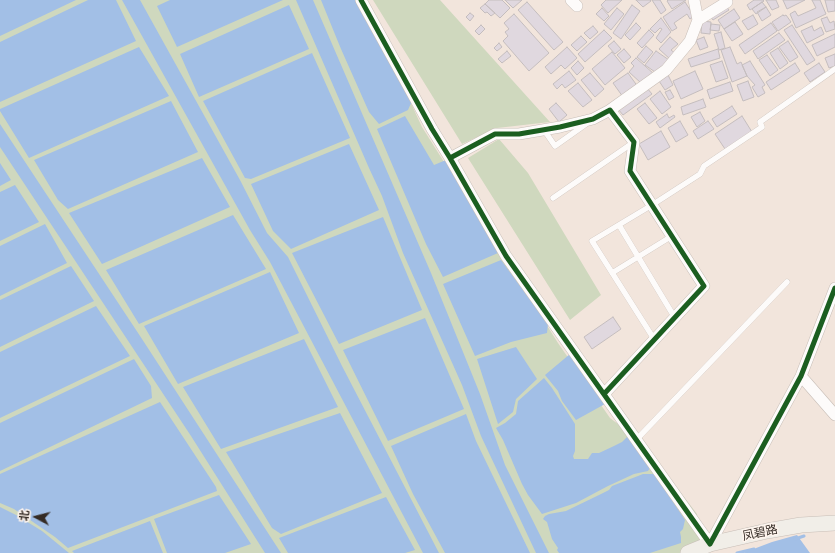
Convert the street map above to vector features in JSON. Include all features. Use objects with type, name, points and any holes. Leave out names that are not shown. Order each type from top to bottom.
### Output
[{"type":"main road","name":"凤碧路","points":[[688,553],[710,544],[767,531],[801,525],[835,523]]},
{"type":"street","points":[[361,0],[432,129],[506,256],[710,544],[801,376],[835,288]]},
{"type":"street","points":[[450,158],[495,134],[519,134],[560,127],[593,119],[610,110],[666,70],[690,40],[698,20],[694,0]]},
{"type":"street","points":[[698,20],[728,1]]},
{"type":"street","points":[[604,394],[704,286],[630,171],[634,142],[610,110]]},
{"type":"street","points":[[801,376],[835,415]]},
{"type":"lane","points":[[654,339],[592,241],[700,174],[704,166],[762,127],[760,122],[835,69]]},
{"type":"lane","points":[[544,130],[555,146],[593,119]]},
{"type":"lane","points":[[553,198],[634,142]]},
{"type":"lane","points":[[619,225],[674,318]]},
{"type":"lane","points":[[612,273],[672,236]]},
{"type":"lane","points":[[636,440],[787,282]]},
{"type":"green space","points":[[0,0],[363,0],[422,127],[558,343],[610,418],[644,444],[697,514],[700,539],[705,553],[0,553]]},
{"type":"green space","points":[[373,0],[440,0],[550,122],[497,128],[462,144]]},
{"type":"green space","points":[[499,139],[528,173],[601,295],[570,320],[468,158]]},
{"type":"water","points":[[0,0],[76,0],[0,36]]},
{"type":"water","points":[[88,0],[116,0],[136,41],[0,102],[0,42]]},
{"type":"water","points":[[122,0],[140,0],[240,180],[267,233],[288,257],[342,366],[439,553],[423,553],[270,262],[250,230]]},
{"type":"water","points":[[170,0],[283,0],[177,47],[157,6]]},
{"type":"water","points":[[296,0],[313,0],[431,273],[480,394],[505,465],[549,553],[536,553],[481,436],[462,385],[403,253],[382,196]]},
{"type":"water","points":[[321,0],[356,0],[412,101],[408,110],[379,124],[369,112]]},
{"type":"water","points":[[289,5],[309,49],[199,97],[180,54]]},
{"type":"water","points":[[139,47],[169,96],[29,158],[0,109]]},
{"type":"water","points":[[312,53],[350,138],[251,179],[245,178],[203,101]]},
{"type":"water","points":[[171,101],[198,152],[68,209],[58,200],[34,160]]},
{"type":"water","points":[[405,116],[434,165],[446,160],[498,253],[443,277],[426,244],[377,129]]},
{"type":"water","points":[[0,124],[281,553],[265,553],[191,436],[0,147]]},
{"type":"water","points":[[349,144],[379,210],[291,249],[273,231],[251,184]]},
{"type":"water","points":[[202,158],[230,207],[102,264],[69,213]]},
{"type":"water","points":[[0,163],[11,180],[0,186]]},
{"type":"water","points":[[15,185],[39,222],[0,241],[0,192]]},
{"type":"water","points":[[233,215],[266,269],[139,324],[106,270]]},
{"type":"water","points":[[383,217],[422,310],[339,344],[292,253]]},
{"type":"water","points":[[45,224],[67,263],[0,296],[0,246]]},
{"type":"water","points":[[501,260],[548,324],[547,333],[511,342],[475,356],[443,284]]},
{"type":"water","points":[[71,266],[94,301],[0,347],[0,300]]},
{"type":"water","points":[[270,272],[299,333],[178,384],[144,326]]},
{"type":"water","points":[[96,306],[130,356],[0,418],[0,352]]},
{"type":"water","points":[[425,318],[464,409],[388,441],[343,350]]},
{"type":"water","points":[[304,339],[338,407],[221,449],[183,387]]},
{"type":"water","points":[[516,347],[537,379],[516,399],[513,412],[498,424],[477,359]]},
{"type":"water","points":[[570,354],[605,404],[576,420],[562,401],[558,391],[545,375]]},
{"type":"water","points":[[134,359],[151,386],[152,398],[0,471],[0,423]]},
{"type":"water","points":[[544,378],[575,424],[574,459],[588,459],[592,453],[599,453],[614,446],[622,442],[628,436],[650,468],[648,471],[634,474],[576,503],[542,514],[522,484],[503,440],[496,428],[516,414],[518,401]]},
{"type":"water","points":[[160,402],[216,487],[217,491],[68,548],[55,537],[14,509],[0,503],[0,474]]},
{"type":"water","points":[[340,413],[382,493],[281,534],[272,528],[226,452]]},
{"type":"water","points":[[466,414],[476,441],[530,553],[445,553],[413,494],[391,446]]},
{"type":"water","points":[[643,474],[654,474],[685,520],[683,529],[680,532],[681,543],[650,553],[559,553],[557,550],[558,548],[552,539],[547,522],[543,519],[545,516],[566,511],[609,490],[612,486]]},
{"type":"water","points":[[219,495],[251,544],[225,553],[167,553],[154,519]]},
{"type":"water","points":[[386,497],[415,550],[405,553],[288,553],[279,538]]},
{"type":"water","points":[[0,507],[42,531],[69,553],[0,553]]},
{"type":"water","points":[[150,521],[163,553],[74,553],[72,551]]},
{"type":"water","points":[[797,535],[810,553],[743,553],[772,542]]},
{"type":"building","points":[[489,0],[502,0],[510,8],[500,18],[485,4]]},
{"type":"building","points":[[505,0],[522,0],[513,8]]},
{"type":"building","points":[[606,0],[622,0],[608,13],[601,5]]},
{"type":"building","points":[[636,0],[650,0],[651,1],[643,7]]},
{"type":"building","points":[[652,0],[660,0],[666,10],[661,14]]},
{"type":"building","points":[[686,0],[672,9],[667,1]]},
{"type":"building","points":[[754,0],[764,1],[750,10],[747,5]]},
{"type":"building","points":[[766,0],[776,0],[779,7],[772,10]]},
{"type":"building","points":[[783,0],[805,0],[787,9]]},
{"type":"building","points":[[812,0],[820,0],[826,14],[796,28],[790,14],[795,11],[798,16],[816,8]]},
{"type":"building","points":[[825,0],[835,0],[835,11],[828,12]]},
{"type":"building","points":[[527,2],[563,42],[554,50],[518,10]]},
{"type":"building","points":[[685,2],[694,16],[690,19],[687,14],[674,23],[677,28],[672,31],[663,17]]},
{"type":"building","points":[[762,2],[766,7],[756,14],[752,9]]},
{"type":"building","points":[[485,4],[495,13],[491,16],[487,12],[485,13],[480,8]]},
{"type":"building","points":[[632,5],[640,11],[621,39],[613,33]]},
{"type":"building","points":[[726,6],[729,10],[713,20],[710,16]]},
{"type":"building","points":[[766,7],[771,15],[762,21],[757,12]]},
{"type":"building","points":[[602,8],[609,16],[604,21],[596,14]]},
{"type":"building","points":[[617,8],[624,14],[611,30],[604,24]]},
{"type":"building","points":[[734,9],[740,18],[724,29],[718,20]]},
{"type":"building","points":[[470,13],[474,16],[470,21],[466,17]]},
{"type":"building","points":[[514,14],[549,53],[529,71],[503,41],[508,36],[505,32],[509,29],[504,23]]},
{"type":"building","points":[[753,15],[758,24],[748,30],[742,21]]},
{"type":"building","points":[[783,15],[786,15],[791,22],[778,31],[772,22]]},
{"type":"building","points":[[827,17],[830,23],[834,21],[835,29],[826,32],[821,19]]},
{"type":"building","points":[[661,18],[671,32],[661,43],[656,38],[662,29],[660,28],[655,33],[650,29]]},
{"type":"building","points":[[702,21],[711,22],[710,34],[701,33]]},
{"type":"building","points":[[735,22],[743,34],[732,41],[724,29]]},
{"type":"building","points":[[636,23],[641,28],[630,40],[625,35]]},
{"type":"building","points":[[771,23],[777,31],[745,54],[739,45]]},
{"type":"building","points":[[711,24],[720,25],[719,31],[710,30]]},
{"type":"building","points":[[481,25],[485,29],[479,35],[475,31]]},
{"type":"building","points":[[792,25],[815,60],[807,65],[784,30]]},
{"type":"building","points":[[593,26],[598,32],[590,39],[584,33]]},
{"type":"building","points":[[812,26],[814,31],[821,27],[824,34],[807,43],[801,31]]},
{"type":"building","points":[[604,30],[612,38],[585,62],[578,54]]},
{"type":"building","points":[[649,30],[654,35],[642,48],[637,43]]},
{"type":"building","points":[[721,32],[725,48],[719,50],[714,34]]},
{"type":"building","points":[[779,33],[785,40],[758,59],[753,51]]},
{"type":"building","points":[[835,34],[835,47],[817,56],[812,45]]},
{"type":"building","points":[[581,36],[587,42],[577,51],[571,45]]},
{"type":"building","points":[[670,37],[678,44],[671,50],[676,54],[671,60],[659,49]]},
{"type":"building","points":[[704,37],[708,47],[700,50],[696,40]]},
{"type":"building","points":[[614,41],[621,49],[615,54],[608,46]]},
{"type":"building","points":[[788,41],[798,57],[790,62],[779,47]]},
{"type":"building","points":[[499,43],[502,47],[497,51],[494,48]]},
{"type":"building","points":[[646,46],[653,52],[644,63],[637,57]]},
{"type":"building","points":[[567,47],[577,58],[565,69],[561,65],[551,74],[545,67]]},
{"type":"building","points":[[730,47],[737,64],[741,62],[747,76],[732,82],[721,50]]},
{"type":"building","points":[[778,48],[788,63],[780,69],[770,53]]},
{"type":"building","points":[[624,49],[631,57],[624,63],[617,55]]},
{"type":"building","points":[[718,49],[720,58],[691,67],[688,59]]},
{"type":"building","points":[[507,51],[511,56],[502,63],[498,59]]},
{"type":"building","points":[[656,51],[669,60],[658,74],[645,65]]},
{"type":"building","points":[[612,52],[625,68],[605,85],[592,69]]},
{"type":"building","points":[[835,54],[835,66],[829,68],[825,58]]},
{"type":"building","points":[[767,55],[778,70],[770,76],[759,60]]},
{"type":"building","points":[[636,58],[654,74],[649,79],[647,77],[641,83],[629,72],[634,66],[631,63]]},
{"type":"building","points":[[578,61],[584,68],[577,75],[571,68]]},
{"type":"building","points":[[722,61],[728,78],[716,82],[710,65]]},
{"type":"building","points":[[750,61],[765,85],[762,87],[765,93],[758,97],[752,87],[755,85],[747,76],[742,65]]},
{"type":"building","points":[[795,63],[800,71],[771,90],[766,82]]},
{"type":"building","points":[[819,63],[825,72],[810,82],[804,73]]},
{"type":"building","points":[[569,71],[576,80],[565,88],[562,84],[557,89],[553,84]]},
{"type":"building","points":[[695,71],[703,89],[681,99],[673,81]]},
{"type":"building","points":[[590,73],[604,89],[595,97],[581,80]]},
{"type":"building","points":[[628,73],[638,87],[623,97],[613,83]]},
{"type":"building","points":[[668,75],[673,85],[665,90],[659,81]]},
{"type":"building","points":[[748,81],[754,97],[743,101],[737,85]]},
{"type":"building","points":[[730,82],[733,91],[710,99],[707,90]]},
{"type":"building","points":[[578,83],[592,100],[583,107],[568,91]]},
{"type":"building","points":[[647,88],[652,94],[623,115],[618,109]]},
{"type":"building","points":[[670,90],[674,97],[669,100],[665,92]]},
{"type":"building","points":[[660,91],[671,107],[662,114],[650,99]]},
{"type":"building","points":[[703,99],[706,107],[683,115],[681,107]]},
{"type":"building","points":[[556,103],[567,115],[559,122],[549,109]]},
{"type":"building","points":[[645,103],[657,118],[649,124],[637,109]]},
{"type":"building","points":[[732,106],[737,114],[717,127],[712,119]]},
{"type":"building","points":[[700,112],[705,121],[697,127],[691,117]]},
{"type":"building","points":[[667,114],[669,118],[674,115],[675,117],[660,128],[656,122]]},
{"type":"building","points":[[742,116],[752,132],[725,149],[715,134]]},
{"type":"building","points":[[680,121],[688,135],[676,142],[668,128]]},
{"type":"building","points":[[708,121],[714,129],[698,139],[693,131]]},
{"type":"building","points":[[661,131],[670,147],[648,160],[639,144]]},
{"type":"building","points":[[613,317],[621,329],[592,349],[584,337]]},
{"type":"waterway","points":[[795,539],[804,536]]},
{"type":"waterway","points":[[737,553],[754,549]]},
{"type":"cycle path","points":[[361,0],[432,129],[506,256],[710,544],[801,376],[835,288]]},
{"type":"cycle path","points":[[450,158],[495,134],[519,134],[560,127],[593,119],[610,110],[634,142],[630,171],[704,286],[604,394]]}]
